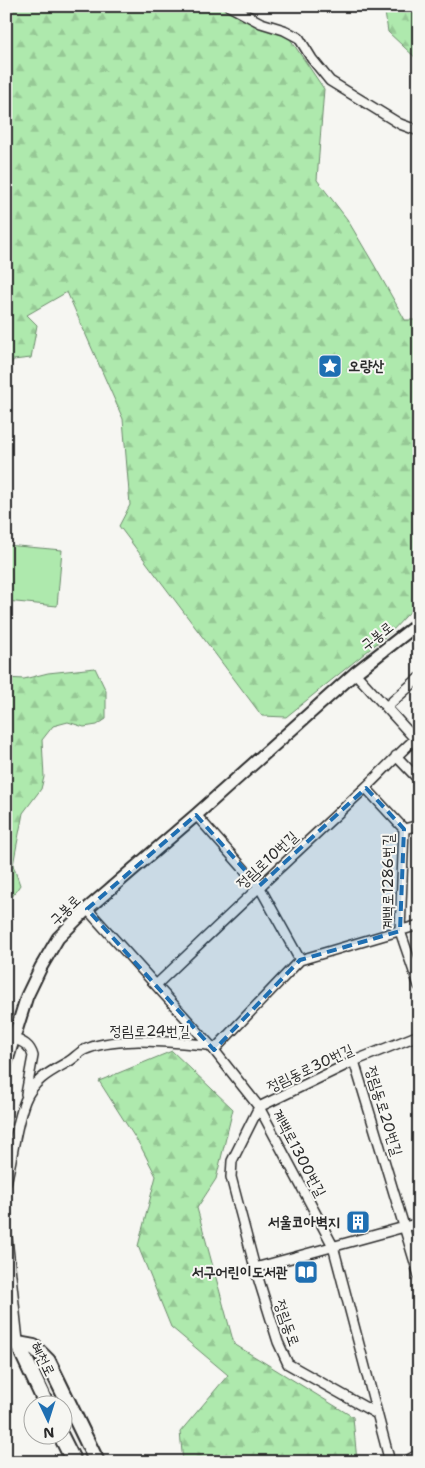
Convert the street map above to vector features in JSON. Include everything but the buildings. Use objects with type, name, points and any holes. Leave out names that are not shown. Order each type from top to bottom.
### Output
[{"type":"main road","name":"혜천로","points":[[6,1328],[18,1344],[42,1396]]},
{"type":"main road","points":[[18,1344],[34,1347],[48,1361],[97,1462]]},
{"type":"main road","points":[[67,1446],[74,1462]]},
{"type":"street","points":[[228,6],[260,23],[284,30],[299,38],[330,82],[400,124],[419,131]]},
{"type":"street","name":"구봉로","points":[[6,1063],[27,996],[58,938],[87,909],[355,673],[419,623]]},
{"type":"street","points":[[355,673],[417,738]]},
{"type":"street","points":[[386,707],[419,678]]},
{"type":"street","name":"정림로10번길","points":[[156,985],[417,738]]},
{"type":"street","points":[[396,756],[419,780]]},
{"type":"street","name":"계백로1286번길","points":[[366,788],[404,829],[400,931],[419,986]]},
{"type":"street","points":[[196,815],[259,886],[300,960]]},
{"type":"street","points":[[404,829],[419,825]]},
{"type":"street","name":"계백로1300번길","points":[[87,909],[212,1048],[259,1107],[333,1246],[390,1462]]},
{"type":"street","points":[[212,1048],[300,960],[419,925]]},
{"type":"street","name":"정림동로30번길","points":[[255,1268],[231,1177],[232,1161],[259,1107],[354,1061],[419,1035]]},
{"type":"street","points":[[13,1038],[24,1042],[31,1050],[33,1056],[25,1102]]},
{"type":"street","name":"정림로24번길","points":[[6,1183],[25,1102],[32,1089],[48,1072],[68,1062],[84,1050],[100,1044],[131,1042],[212,1048]]},
{"type":"street","name":"정림동로20번길","points":[[354,1061],[419,1276]]},
{"type":"street","points":[[255,1268],[419,1223]]},
{"type":"street","points":[[6,1229],[9,1290],[18,1344]]},
{"type":"street","name":"정림동로","points":[[255,1268],[278,1342],[288,1364],[378,1414]]},
{"type":"street","points":[[405,1462],[419,1454]]},
{"type":"highlighted area","points":[[366,788],[404,829],[400,931],[300,960],[214,1050],[87,909],[196,815],[259,886]]},
{"type":"green space","points":[[6,6],[59,6],[65,9],[72,6],[221,6],[286,33],[324,89],[317,180],[347,219],[405,320],[419,320],[419,602],[391,632],[286,717],[262,716],[119,526],[130,505],[123,419],[67,292],[27,315],[37,325],[31,358],[13,360],[6,374]]},
{"type":"green space","points":[[384,6],[419,6],[419,61],[388,32]]},
{"type":"green space","points":[[6,545],[62,550],[57,606],[6,601]]},
{"type":"green space","points":[[95,668],[106,691],[106,719],[97,725],[84,727],[68,722],[53,726],[42,740],[44,777],[41,789],[23,813],[13,865],[20,885],[6,906],[6,678],[24,679],[48,673]]},
{"type":"green space","points":[[172,1051],[233,1109],[216,1179],[197,1208],[234,1344],[353,1417],[357,1462],[183,1462],[180,1432],[228,1375],[171,1327],[138,1246],[156,1176],[141,1147],[99,1081]]},
{"type":"place","name":"오량산","points":[[330,366]]},
{"type":"place","name":"서울코아벽지","points":[[358,1222]]},
{"type":"place","name":"서구어린이도서관","points":[[306,1272]]}]
